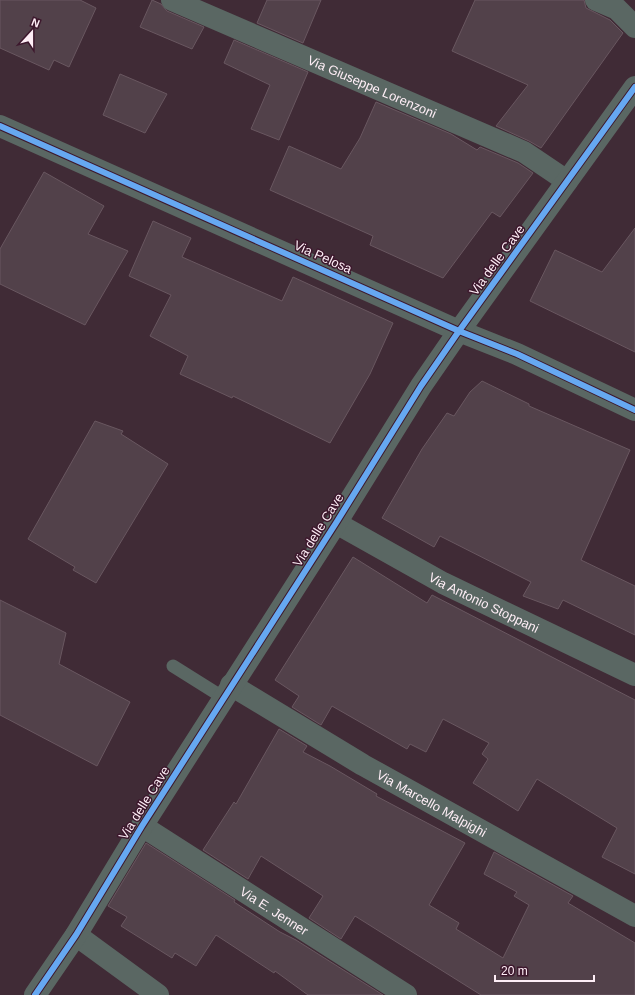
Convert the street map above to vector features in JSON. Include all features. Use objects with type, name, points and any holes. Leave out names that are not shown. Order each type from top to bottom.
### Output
[{"type":"street","name":"Via Giuseppe Lorenzoni","points":[[172,0],[524,152],[567,181]]},
{"type":"street","points":[[596,0],[617,9],[635,26]]},
{"type":"street","name":"Via delle Cave","points":[[35,995],[76,935],[142,826],[336,523],[421,386],[635,87]]},
{"type":"street","name":"Via Pelosa","points":[[0,126],[459,331],[516,354],[635,410]]},
{"type":"street","name":"Via Antonio Stoppani","points":[[336,523],[443,583],[635,675]]},
{"type":"street","name":"Via Marcello Malpighi","points":[[227,692],[363,765],[635,916]]},
{"type":"street","name":"Via E. Jenner","points":[[142,826],[406,995]]},
{"type":"street","points":[[76,935],[158,995]]},
{"type":"lane","points":[[173,666],[227,692]]},
{"type":"building","points":[[0,0],[80,0],[96,8],[69,67],[54,60],[49,70],[0,48]]},
{"type":"building","points":[[152,0],[161,4],[167,11],[204,27],[192,49],[140,27]]},
{"type":"building","points":[[267,0],[321,0],[303,43],[257,23]]},
{"type":"building","points":[[475,0],[584,0],[586,8],[610,20],[623,33],[541,148],[496,126],[528,85],[452,51]]},
{"type":"building","points":[[234,40],[308,72],[279,140],[251,129],[270,85],[224,63]]},
{"type":"building","points":[[120,74],[167,94],[145,133],[103,115]]},
{"type":"building","points":[[376,102],[451,134],[477,150],[480,147],[518,163],[533,173],[500,217],[492,212],[443,278],[370,245],[373,236],[270,190],[289,146],[341,169],[360,138]]},
{"type":"building","points":[[44,172],[104,206],[88,234],[128,251],[85,325],[0,284],[0,249]]},
{"type":"building","points":[[153,221],[191,238],[182,257],[282,301],[293,277],[393,323],[370,374],[330,443],[233,396],[232,398],[180,374],[188,356],[150,336],[171,295],[129,276]]},
{"type":"building","points":[[635,228],[635,352],[530,301],[555,250],[602,272]]},
{"type":"building","points":[[482,381],[529,404],[529,406],[630,450],[581,560],[635,586],[635,635],[563,600],[558,609],[523,596],[531,582],[440,536],[434,547],[382,518],[422,449],[447,413],[454,416],[470,392]]},
{"type":"building","points":[[95,421],[123,431],[121,434],[168,464],[96,583],[73,570],[75,567],[28,539]]},
{"type":"building","points":[[353,557],[427,603],[432,595],[635,700],[635,874],[602,857],[617,828],[537,779],[518,811],[473,783],[488,759],[482,754],[489,743],[443,719],[426,752],[410,744],[407,749],[332,706],[321,725],[292,707],[299,696],[275,680]]},
{"type":"building","points":[[0,600],[66,633],[59,664],[130,702],[97,766],[0,715]]},
{"type":"building","points":[[279,729],[307,746],[303,752],[377,794],[376,796],[465,843],[429,905],[459,923],[456,929],[503,958],[529,905],[514,896],[517,892],[484,874],[494,852],[573,896],[568,903],[635,943],[635,995],[481,995],[355,916],[341,939],[309,918],[323,896],[261,856],[248,879],[203,850],[234,802],[236,804]]},
{"type":"building","points":[[146,843],[235,900],[234,902],[280,932],[296,940],[383,995],[308,995],[275,971],[274,973],[216,935],[196,966],[175,953],[172,958],[121,926],[127,917],[108,906]]},
{"type":"cycle path","points":[[35,995],[76,935],[142,826],[336,523],[421,386],[635,87]]},
{"type":"cycle path","points":[[0,126],[459,331],[517,354],[635,410]]}]
